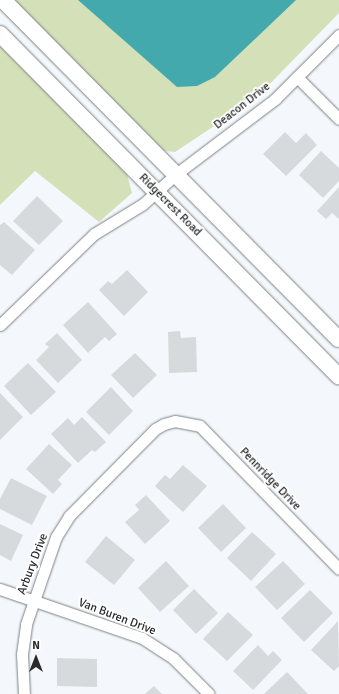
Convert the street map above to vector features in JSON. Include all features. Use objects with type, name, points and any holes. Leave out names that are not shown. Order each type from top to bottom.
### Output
[{"type":"main road","points":[[3,0],[339,339]]},
{"type":"main road","name":"Ridgecrest Road","points":[[0,34],[339,377]]},
{"type":"street","name":"Deacon Drive","points":[[0,325],[94,234],[157,192],[176,174],[275,99],[339,35]]},
{"type":"street","points":[[297,77],[339,119]]},
{"type":"street","name":"Pennridge Drive","points":[[175,421],[200,426],[339,569]]},
{"type":"street","name":"Arbury Drive","points":[[24,694],[23,640],[33,599],[56,537],[69,516],[155,429],[175,421]]},
{"type":"street","name":"Van Buren Drive","points":[[0,589],[127,632],[154,645],[174,659],[209,694]]},
{"type":"green space","points":[[13,0],[339,0],[339,13],[255,99],[175,152],[165,151],[154,143]]},
{"type":"green space","points":[[0,46],[127,174],[132,193],[99,222],[35,171],[0,205]]},
{"type":"water","points":[[78,0],[296,0],[215,77],[197,86],[177,87]]},
{"type":"building","points":[[285,132],[296,143],[306,133],[317,145],[286,176],[263,154]]},
{"type":"building","points":[[321,151],[339,168],[339,181],[323,198],[299,175]]},
{"type":"building","points":[[339,187],[339,219],[332,213],[326,219],[317,211]]},
{"type":"building","points":[[37,196],[63,221],[39,245],[13,221]]},
{"type":"building","points":[[4,222],[35,250],[12,275],[0,265],[0,225]]},
{"type":"building","points":[[127,270],[148,292],[124,316],[99,290],[108,281],[112,284]]},
{"type":"building","points":[[88,302],[117,334],[109,341],[105,337],[88,353],[63,325]]},
{"type":"building","points":[[180,331],[181,338],[196,337],[197,372],[169,373],[168,332]]},
{"type":"building","points":[[57,333],[82,360],[58,383],[36,360],[49,347],[45,344]]},
{"type":"building","points":[[135,353],[157,375],[133,398],[111,375]]},
{"type":"building","points":[[28,363],[56,392],[31,415],[4,386]]},
{"type":"building","points":[[111,387],[133,411],[109,435],[86,412]]},
{"type":"building","points":[[0,393],[23,417],[0,440]]},
{"type":"building","points":[[82,417],[106,442],[95,452],[92,450],[78,463],[51,434],[68,418],[74,425]]},
{"type":"building","points":[[49,444],[72,465],[58,480],[62,484],[53,494],[26,469]]},
{"type":"building","points":[[183,465],[207,486],[183,512],[155,486],[165,475],[170,479]]},
{"type":"building","points":[[11,478],[47,496],[32,525],[0,509],[0,499]]},
{"type":"building","points":[[146,495],[170,521],[145,544],[125,522],[139,510],[135,505]]},
{"type":"building","points":[[223,504],[246,528],[221,552],[198,528]]},
{"type":"building","points":[[0,524],[23,535],[11,561],[0,555]]},
{"type":"building","points":[[252,532],[276,554],[251,581],[227,558]]},
{"type":"building","points":[[106,536],[135,560],[114,585],[85,562]]},
{"type":"building","points":[[166,561],[189,586],[160,612],[138,588]]},
{"type":"building","points":[[283,561],[305,584],[277,610],[255,587]]},
{"type":"building","points":[[194,589],[218,613],[196,634],[173,610]]},
{"type":"building","points":[[310,590],[333,613],[304,642],[281,618]]},
{"type":"building","points":[[228,612],[253,635],[227,661],[203,639]]},
{"type":"building","points":[[338,621],[339,666],[334,671],[311,650]]},
{"type":"building","points":[[258,645],[268,656],[273,651],[282,660],[253,690],[233,671]]},
{"type":"building","points":[[57,658],[97,659],[97,687],[57,686]]},
{"type":"building","points":[[287,672],[308,694],[264,694]]},
{"type":"building","points":[[154,686],[162,694],[145,694]]}]
